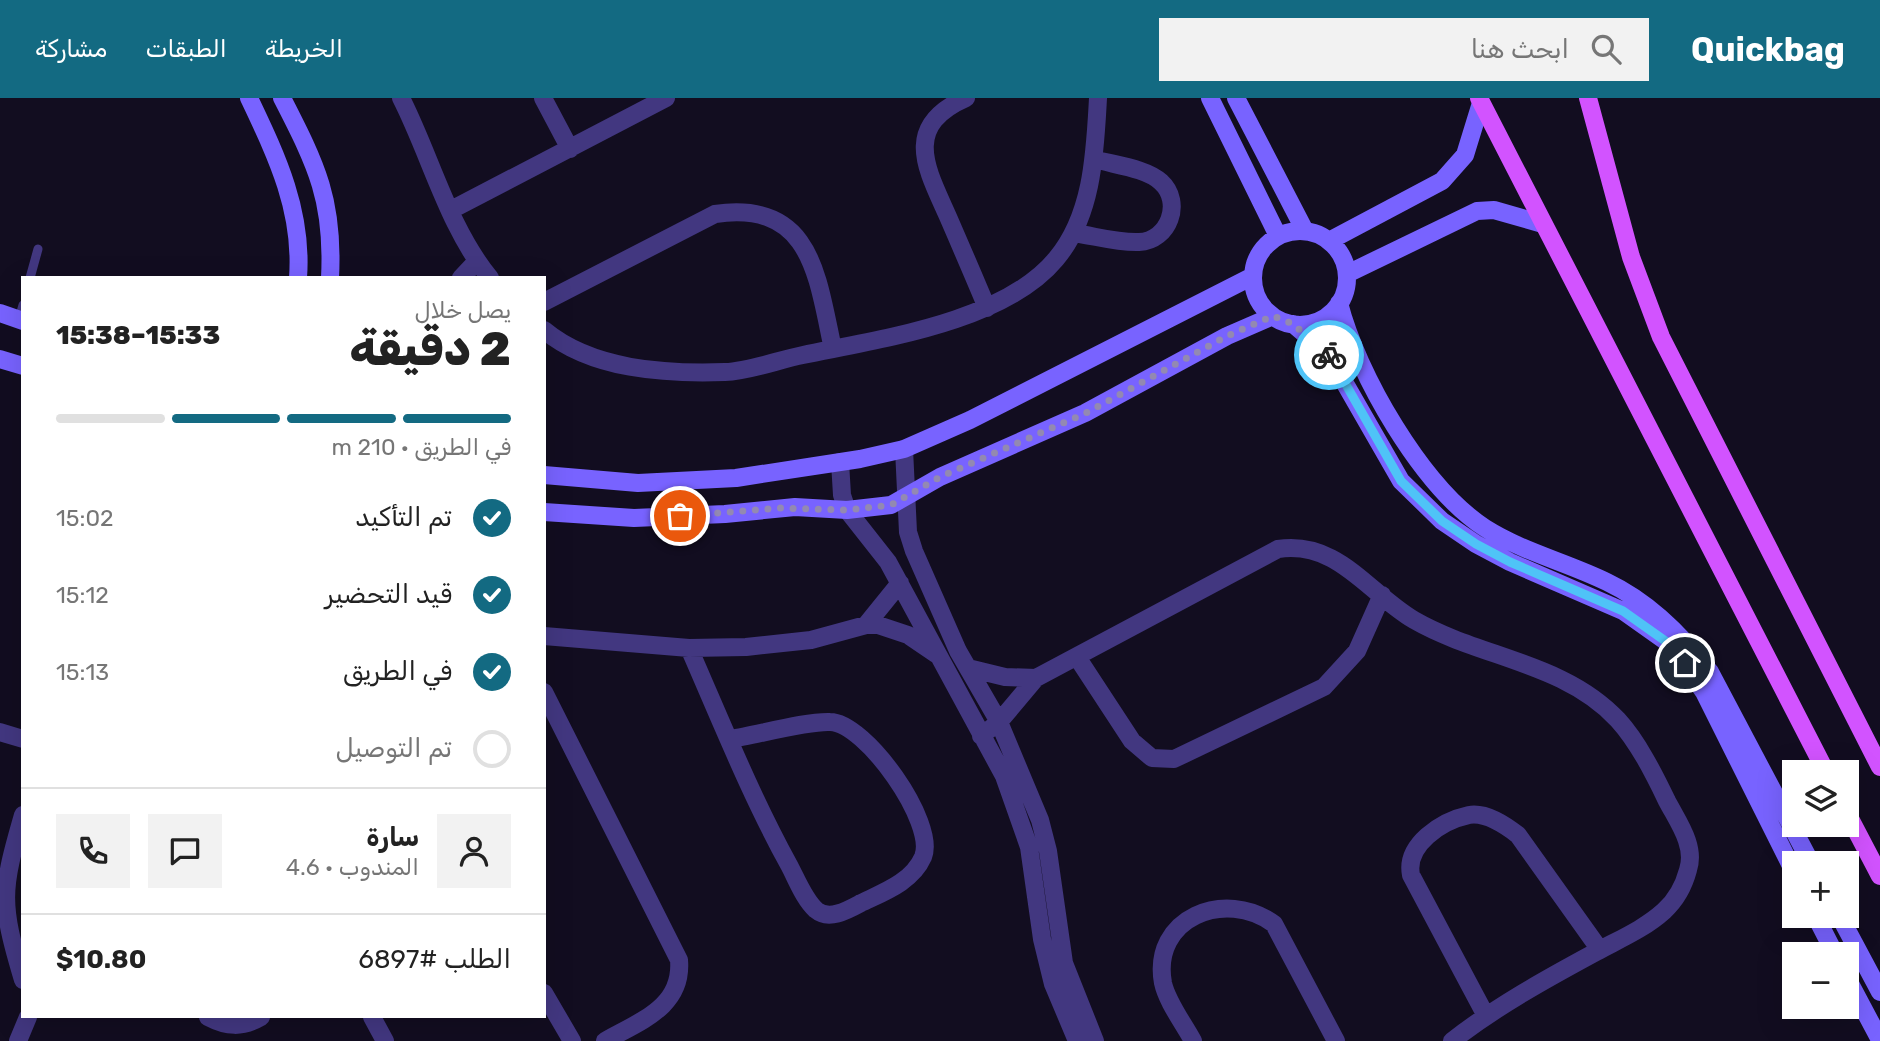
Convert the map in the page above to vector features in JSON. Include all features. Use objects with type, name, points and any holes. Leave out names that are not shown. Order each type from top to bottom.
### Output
[{"type":"main road","points":[[1588,98],[1631,257],[1661,337],[1880,767]]},
{"type":"main road","points":[[1480,101],[1820,760]]},
{"type":"main road","points":[[1859,836],[1880,876]]},
{"type":"street","points":[[249,98],[284,172],[292,198],[299,259],[298,276]]},
{"type":"street","points":[[282,98],[322,186],[331,222],[330,276]]},
{"type":"street","points":[[401,98],[476,262],[487,276]]},
{"type":"street","points":[[543,98],[570,149]]},
{"type":"street","points":[[451,210],[666,98]]},
{"type":"street","points":[[966,98],[940,113],[933,123],[927,133],[925,159],[934,190],[987,308]]},
{"type":"street","points":[[546,332],[566,348],[638,369],[727,372],[833,349],[987,308],[1034,281],[1056,259],[1074,233],[1094,159],[1098,98]]},
{"type":"street","points":[[1210,98],[1278,236]]},
{"type":"street","points":[[1236,98],[1305,231]]},
{"type":"street","points":[[1329,241],[1442,181],[1465,155],[1480,101]]},
{"type":"street","points":[[1074,233],[1140,242],[1161,233],[1172,214],[1169,192],[1153,176],[1094,159]]},
{"type":"street","points":[[1347,274],[1477,211],[1494,210],[1543,224]]},
{"type":"street","points":[[546,301],[715,214],[739,211],[763,215],[784,225],[802,242],[814,262],[833,349]]},
{"type":"street","points":[[1293,324],[1324,318],[1339,303],[1347,274],[1339,252],[1329,241],[1305,231],[1278,236],[1260,253],[1253,276],[1258,298],[1273,316],[1293,324],[1328,354],[1401,481],[1442,521],[1476,544],[1510,562],[1623,611],[1671,645],[1704,692],[1784,851]]},
{"type":"street","points":[[463,276],[476,262]]},
{"type":"street","points":[[546,475],[638,483],[736,478],[840,463],[904,449],[970,420],[1253,276]]},
{"type":"street","points":[[1339,303],[1347,332],[1416,461],[1451,501],[1485,528],[1631,595],[1664,621],[1694,650],[1710,672],[1805,851]]},
{"type":"street","points":[[0,313],[21,315]]},
{"type":"street","points":[[546,512],[634,517],[725,514],[795,507],[847,510],[883,507],[906,498],[940,477],[1086,413],[1227,336],[1273,316]]},
{"type":"street","points":[[0,359],[21,365]]},
{"type":"street","points":[[904,449],[908,532],[914,551],[958,651],[999,722],[1041,820],[1064,963],[1095,1041]]},
{"type":"street","points":[[840,463],[842,495],[847,510],[888,562],[1004,776],[1021,822],[1053,984],[1077,1041]]},
{"type":"street","points":[[981,736],[999,722],[1035,678],[1278,550],[1306,547],[1324,554],[1412,619],[1576,687],[1619,720],[1633,740],[1687,838],[1689,868],[1677,896],[1664,911],[1639,930],[1486,1016],[1452,1041]]},
{"type":"street","points":[[888,562],[914,551]]},
{"type":"street","points":[[866,625],[900,583]]},
{"type":"street","points":[[1077,657],[1132,741],[1152,758],[1174,760],[1324,687],[1357,651],[1382,595]]},
{"type":"street","points":[[546,636],[689,648],[746,647],[811,640],[866,625],[878,625],[908,635],[940,657]]},
{"type":"street","points":[[689,648],[774,838],[807,900],[821,914],[848,910],[903,882],[923,856],[925,844],[918,812],[867,742],[854,731],[832,721],[731,739]]},
{"type":"street","points":[[940,657],[958,651]]},
{"type":"street","points":[[968,668],[1005,677],[1035,678]]},
{"type":"street","points":[[546,696],[679,960],[678,981],[670,1000],[660,1010],[605,1041]]},
{"type":"street","points":[[0,732],[21,738]]},
{"type":"street","points":[[1486,1016],[1411,875],[1408,862],[1415,847],[1438,828],[1470,815],[1488,817],[1511,829],[1600,950]]},
{"type":"street","points":[[21,822],[5,877],[2,899],[4,921],[21,974]]},
{"type":"street","points":[[1193,1041],[1163,985],[1166,952],[1178,931],[1196,914],[1229,906],[1261,914],[1274,924],[1336,1041]]},
{"type":"street","points":[[1846,928],[1880,992]]},
{"type":"street","points":[[546,996],[572,1041]]},
{"type":"street","points":[[1859,1000],[1880,1040]]},
{"type":"street","points":[[18,1041],[28,1018]]},
{"type":"street","points":[[211,1018],[234,1026],[248,1025],[259,1018]]},
{"type":"street","points":[[374,1018],[385,1041]]},
{"type":"lane","points":[[31,276],[38,249]]},
{"type":"way so far","points":[[680,516],[795,507],[847,510],[891,505],[940,477],[1086,413],[1227,336],[1273,316],[1293,324],[1329,355]]},
{"type":"route","points":[[1329,355],[1401,481],[1442,521],[1476,544],[1510,562],[1623,611],[1652,629],[1671,645],[1685,663]]}]
